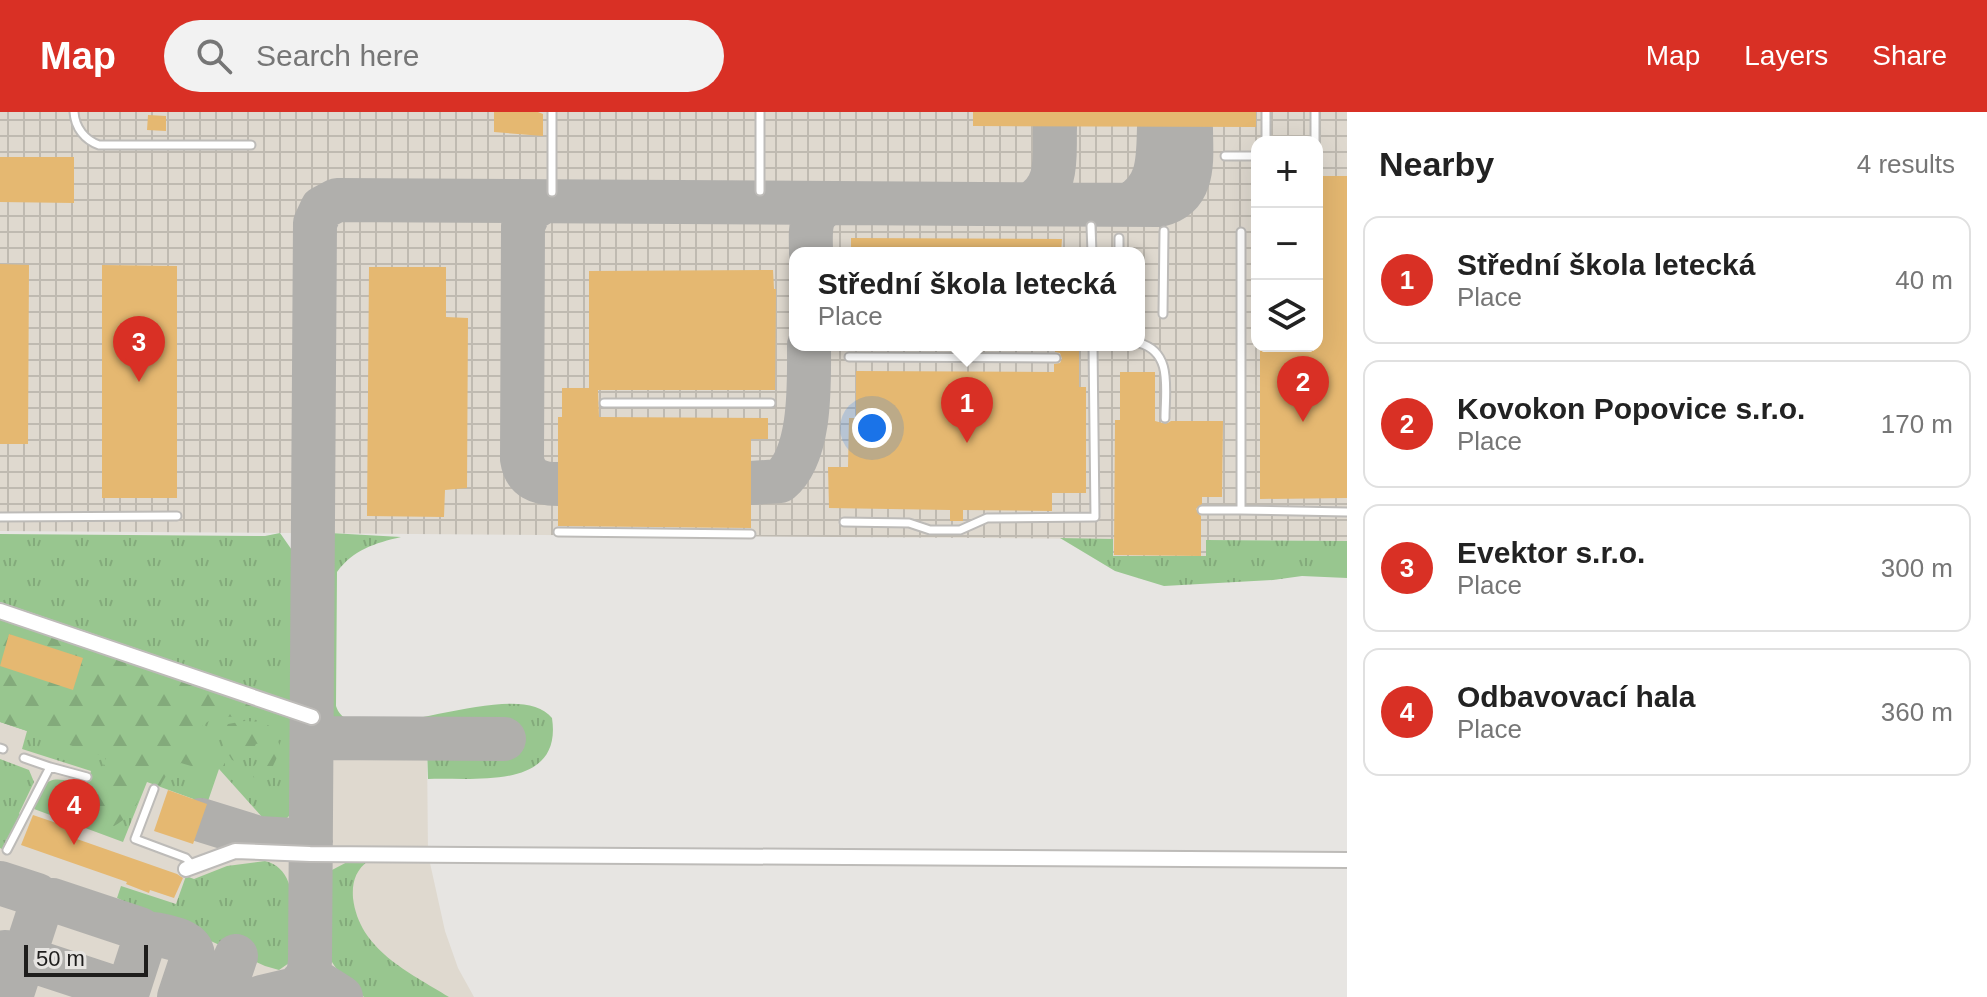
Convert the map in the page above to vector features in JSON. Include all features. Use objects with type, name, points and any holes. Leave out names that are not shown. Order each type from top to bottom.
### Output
[{"type":"street","points":[[0,611],[312,717]]},
{"type":"street","points":[[190,868],[224,854],[245,850],[310,854],[1347,860]]},
{"type":"lane","points":[[74,112],[84,136],[99,145],[251,145]]},
{"type":"lane","points":[[552,112],[552,192]]},
{"type":"lane","points":[[760,112],[760,191]]},
{"type":"lane","points":[[1266,112],[1266,136]]},
{"type":"lane","points":[[1315,112],[1315,136]]},
{"type":"lane","points":[[1225,156],[1251,156]]},
{"type":"lane","points":[[1091,226],[1092,247]]},
{"type":"lane","points":[[1163,314],[1164,231]]},
{"type":"lane","points":[[1241,232],[1241,510]]},
{"type":"lane","points":[[1119,238],[1119,247]]},
{"type":"lane","points":[[1145,345],[1154,349],[1164,363],[1165,418]]},
{"type":"lane","points":[[844,522],[909,523],[930,530],[960,530],[987,518],[1095,517],[1093,351]]},
{"type":"lane","points":[[849,357],[1056,358]]},
{"type":"lane","points":[[604,403],[771,403]]},
{"type":"lane","points":[[1202,510],[1347,512]]},
{"type":"lane","points":[[0,517],[177,516]]},
{"type":"lane","points":[[558,532],[751,534]]},
{"type":"lane","points":[[24,758],[87,777]]},
{"type":"lane","points":[[7,850],[50,767]]},
{"type":"lane","points":[[154,789],[135,839],[186,858],[190,868]]},
{"type":"shaded area","points":[[0,112],[1347,112],[1347,541],[1207,540],[1206,556],[1113,556],[1112,539],[0,531]]},
{"type":"shaded area","points":[[0,674],[312,747],[427,746],[428,854],[445,931],[458,968],[474,997],[0,997]]},
{"type":"green space","points":[[280,533],[294,553],[293,702],[0,602],[0,534],[265,536]]},
{"type":"green space","points":[[330,533],[401,537],[365,548],[337,572],[336,706],[348,720],[371,724],[505,704],[533,706],[552,718],[552,741],[544,758],[530,769],[512,775],[428,779],[427,746],[506,748],[506,731],[360,729],[337,722],[330,709]]},
{"type":"green space","points":[[1060,538],[1113,539],[1113,556],[1206,556],[1206,540],[1347,541],[1347,578],[1302,576],[1164,586],[1115,571]]},
{"type":"green space","points":[[0,619],[292,717],[291,814],[283,822],[274,823],[263,818],[219,769],[207,804],[147,782],[123,842],[34,809],[47,783],[59,780],[86,786],[91,771],[22,749],[27,731],[0,722]]},
{"type":"green space","points":[[0,619],[255,706],[241,716],[213,719],[194,735],[194,745],[204,753],[216,753],[225,766],[211,772],[181,763],[169,771],[160,786],[139,776],[140,795],[134,809],[108,830],[90,809],[106,757],[0,722]]},
{"type":"green space","points":[[262,722],[273,728],[281,749],[272,768],[260,780],[253,777],[254,766],[265,755],[260,743],[247,758],[237,761],[232,760],[224,742],[228,724]]},
{"type":"green space","points":[[0,759],[29,770],[34,782],[2,849],[0,848]]},
{"type":"green space","points":[[0,808],[12,809],[20,814],[7,839],[0,840]]},
{"type":"green space","points":[[351,860],[369,860],[355,877],[353,898],[357,916],[375,946],[388,958],[449,997],[364,997],[334,965],[327,946],[328,885],[332,870]]},
{"type":"green space","points":[[265,861],[277,866],[285,875],[293,900],[292,953],[289,963],[279,970],[117,898],[121,886],[176,904],[186,876],[194,879],[227,866]]},
{"type":"building","points":[[494,112],[543,114],[543,136],[494,132]]},
{"type":"building","points":[[973,112],[1256,112],[1256,127],[973,126]]},
{"type":"building","points":[[148,115],[166,116],[166,131],[147,130]]},
{"type":"building","points":[[0,157],[74,157],[74,203],[0,202]]},
{"type":"building","points":[[1323,176],[1347,176],[1347,498],[1260,499],[1260,352],[1323,352]]},
{"type":"building","points":[[851,238],[1062,239],[1061,247],[851,247]]},
{"type":"building","points":[[0,264],[29,265],[28,444],[0,444]]},
{"type":"building","points":[[102,265],[177,266],[177,498],[102,498]]},
{"type":"building","points":[[369,267],[446,267],[446,317],[468,318],[467,488],[445,490],[444,517],[367,516]]},
{"type":"building","points":[[773,270],[776,289],[775,390],[598,390],[599,417],[768,418],[768,439],[751,439],[751,528],[558,526],[558,417],[562,417],[562,388],[589,388],[589,271]]},
{"type":"building","points":[[1079,351],[1079,387],[1086,387],[1086,493],[1052,493],[1052,511],[963,510],[963,521],[950,521],[950,510],[829,508],[828,467],[848,467],[849,418],[856,418],[856,371],[1054,372],[1054,364],[1062,359],[1060,353],[1055,352]]},
{"type":"building","points":[[1120,372],[1155,372],[1155,421],[1166,424],[1171,421],[1223,421],[1222,497],[1202,497],[1202,504],[1196,509],[1201,516],[1201,556],[1114,555],[1115,420],[1120,420]]},
{"type":"building","points":[[9,634],[83,658],[73,690],[0,666]]},
{"type":"building","points":[[168,790],[207,804],[193,844],[154,831]]},
{"type":"building","points":[[33,815],[77,830],[74,838],[177,874],[183,878],[174,898],[150,890],[149,893],[127,882],[21,845]]},
{"type":"taxiway","points":[[1030,204],[1040,197],[1051,180],[1055,160],[1055,127]]},
{"type":"taxiway","points":[[1129,205],[1147,190],[1152,181],[1159,127]]},
{"type":"taxiway","points":[[341,997],[308,976],[315,223],[322,208],[337,200],[1159,205],[1171,200],[1186,185],[1191,163],[1191,128]]},
{"type":"taxiway","points":[[543,202],[530,210],[523,226],[522,459],[526,471],[534,479],[558,484]]},
{"type":"taxiway","points":[[811,247],[814,217],[832,203]]},
{"type":"taxiway","points":[[751,483],[780,481],[798,454],[806,417],[809,351]]},
{"type":"taxiway","points":[[312,738],[504,739]]},
{"type":"taxiway","points":[[201,820],[259,838],[311,841]]},
{"type":"taxiway","points":[[0,883],[37,895],[41,905]]},
{"type":"taxiway","points":[[11,997],[41,905],[46,900],[140,929],[145,938]]},
{"type":"taxiway","points":[[126,997],[145,938],[154,934],[178,940],[188,946],[193,955],[179,997]]},
{"type":"taxiway","points":[[5,952],[18,957],[21,966],[33,961],[118,989],[124,997]]},
{"type":"taxiway","points":[[222,997],[236,956]]},
{"type":"taxiway","points":[[262,997],[296,989],[308,976]]},
{"type":"place","name":"Evektor s.r.o.","points":[[139,382]]},
{"type":"place","name":"Kovokon Popovice s.r.o.","points":[[1303,422]]},
{"type":"place","name":"Střední škola letecká","points":[[967,443]]},
{"type":"place","name":"Odbavovací hala","points":[[74,845]]}]
